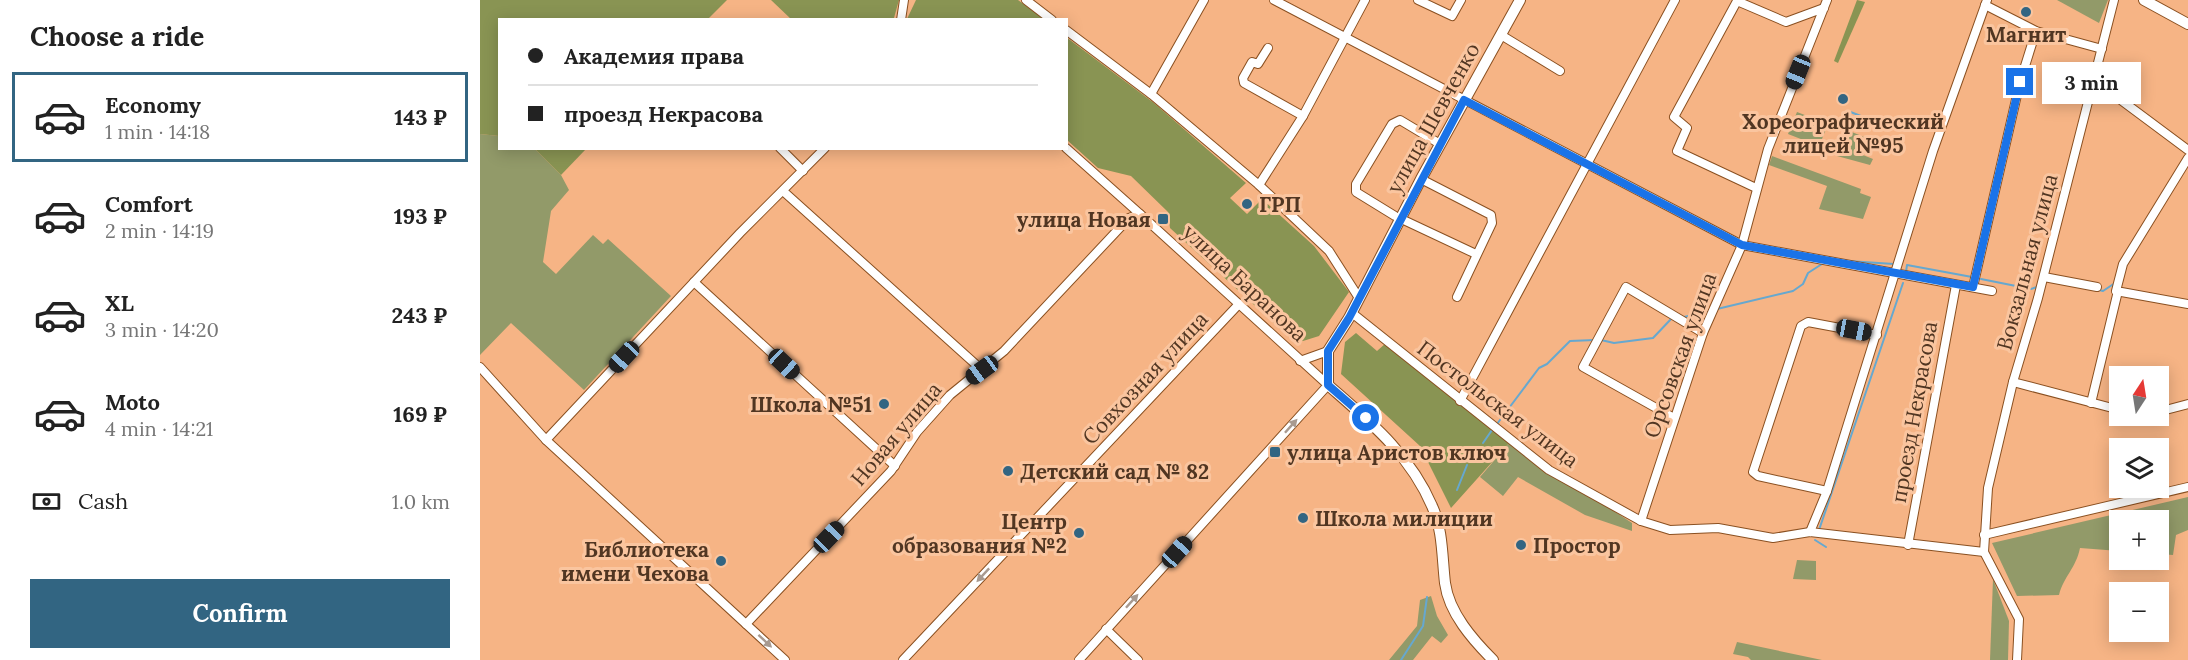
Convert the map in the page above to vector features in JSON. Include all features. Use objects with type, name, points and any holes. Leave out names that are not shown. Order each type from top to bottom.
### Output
[{"type":"main road","name":"улица Шевченко","points":[[1328,351],[1352,313],[1400,217],[1520,0]]},
{"type":"main road","points":[[2144,0],[2188,24]]},
{"type":"main road","points":[[1328,351],[1328,385]]},
{"type":"main road","name":"улица Баранова","points":[[1328,385],[1393,442],[1417,476],[1433,508],[1442,545],[1446,586],[1450,596],[1466,628],[1493,660]]},
{"type":"street","points":[[901,18],[904,0]]},
{"type":"street","points":[[1026,0],[1049,18]]},
{"type":"street","points":[[1151,94],[1204,0]]},
{"type":"street","points":[[1274,0],[1344,39],[1742,245],[1992,291]]},
{"type":"street","points":[[1259,185],[1303,116],[1365,0]]},
{"type":"street","points":[[1418,0],[1452,16],[1461,0]]},
{"type":"street","points":[[1460,401],[1675,0]]},
{"type":"street","name":"Вокзальная улица","points":[[1984,552],[1988,488],[2013,382],[2044,277],[2114,0]]},
{"type":"street","points":[[1756,188],[1677,151],[1687,128],[1674,117],[1737,1],[1786,22],[1826,4]]},
{"type":"street","points":[[1810,532],[1827,491],[1897,275],[1934,151],[1986,3],[2036,32],[2102,49]]},
{"type":"street","name":"Орсовская улица","points":[[1641,521],[1702,333],[1742,245],[1768,149],[1826,4]]},
{"type":"street","points":[[1068,32],[1151,94],[1259,185],[1329,251],[1359,298]]},
{"type":"street","points":[[1973,287],[2020,82],[2036,32]]},
{"type":"street","points":[[1501,35],[1560,71]]},
{"type":"street","points":[[1268,48],[1258,64],[1252,62],[1243,78],[1244,83],[1303,116]]},
{"type":"street","points":[[2094,80],[2188,150]]},
{"type":"street","points":[[1440,144],[1400,120],[1392,124],[1356,184],[1356,192],[1400,217],[1476,254]]},
{"type":"street","points":[[782,150],[803,171]]},
{"type":"street","points":[[546,440],[694,282],[823,150]]},
{"type":"street","points":[[1068,150],[1140,214]]},
{"type":"street","points":[[2091,403],[2123,264],[2188,158]]},
{"type":"street","points":[[1421,179],[1491,215],[1492,223],[1457,297]]},
{"type":"street","points":[[783,191],[982,370]]},
{"type":"street","name":"улица Баранова","points":[[1140,214],[1328,385]]},
{"type":"street","name":"Новая улица","points":[[746,624],[895,466],[924,424],[950,395],[1004,351],[1129,218],[1140,214]]},
{"type":"street","points":[[2044,277],[2097,287]]},
{"type":"street","points":[[694,282],[895,466]]},
{"type":"street","name":"проезд Некрасова","points":[[1908,545],[1956,285]]},
{"type":"street","points":[[1674,418],[1583,367],[1626,287],[1702,333]]},
{"type":"street","points":[[2117,291],[2188,304]]},
{"type":"street","name":"Совхозная улица","points":[[903,660],[1239,304]]},
{"type":"street","name":"Постольская улица","points":[[1352,313],[1549,470],[1641,521],[1670,530],[1718,528],[1773,538],[1810,532],[1984,552]]},
{"type":"street","points":[[1827,491],[1758,476],[1753,472],[1802,326],[1808,322],[1877,335]]},
{"type":"street","points":[[1300,361],[1328,351]]},
{"type":"street","points":[[480,367],[546,440],[784,659]]},
{"type":"street","points":[[2013,382],[2109,407]]},
{"type":"street","points":[[1078,660],[1328,385]]},
{"type":"street","points":[[2169,409],[2188,404]]},
{"type":"street","points":[[1984,535],[2188,487]]},
{"type":"street","points":[[1984,552],[2019,619],[2017,660]]},
{"type":"street","points":[[1107,629],[1138,660]]},
{"type":"green space","points":[[480,0],[727,0],[709,18],[498,18],[498,136],[480,134]]},
{"type":"green space","points":[[771,0],[899,0],[894,18],[790,18]]},
{"type":"green space","points":[[916,0],[1018,0],[1043,18],[907,18]]},
{"type":"green space","points":[[1857,0],[1865,2],[1838,63],[1834,61]]},
{"type":"green space","points":[[2057,0],[2108,0],[2099,23]]},
{"type":"green space","points":[[1068,38],[1154,103],[1246,183],[1230,198],[1247,214],[1262,199],[1314,246],[1349,292],[1319,336],[1303,341],[1288,336],[1170,228],[1168,212],[1131,176],[1098,168],[1068,141]]},
{"type":"green space","points":[[1797,112],[1828,124],[1818,149],[1810,146],[1811,143],[1788,134]]},
{"type":"green space","points":[[1847,130],[1869,139],[1863,155],[1873,159],[1870,165],[1837,156]]},
{"type":"green space","points":[[480,134],[498,136],[498,150],[536,150],[561,175],[569,190],[551,211],[543,262],[556,274],[593,235],[603,244],[608,239],[671,296],[584,390],[511,323],[480,355]]},
{"type":"green space","points":[[536,150],[585,150],[561,175]]},
{"type":"green space","points":[[1772,156],[1861,189],[1860,193],[1871,197],[1863,219],[1819,209],[1827,186],[1769,165]]},
{"type":"green space","points":[[1356,333],[1377,351],[1386,343],[1510,442],[1451,508],[1420,446],[1341,374],[1345,342]]},
{"type":"green space","points":[[1510,442],[1632,523],[1632,531],[1585,515],[1518,477],[1503,496],[1480,477]]},
{"type":"green space","points":[[2188,497],[2188,530],[2176,535],[2173,555],[2169,555],[2169,510],[2133,510]]},
{"type":"green space","points":[[2109,516],[2109,550],[2080,548],[2059,595],[2017,596],[1992,543]]},
{"type":"green space","points":[[1797,560],[1816,561],[1816,580],[1793,579]]},
{"type":"green space","points":[[1993,579],[2009,621],[2008,660],[1990,660]]},
{"type":"green space","points":[[1431,596],[1437,616],[1448,635],[1441,643],[1432,636],[1413,660],[1389,660],[1417,626],[1420,600]]},
{"type":"green space","points":[[1737,642],[1822,660],[1751,660],[1748,657],[1733,654]]},
{"type":"waterway","points":[[1848,111],[1894,129]]},
{"type":"waterway","points":[[1848,261],[1894,264]]},
{"type":"waterway","points":[[1717,309],[1793,291],[1803,284],[1808,273],[1825,262]]},
{"type":"waterway","points":[[1906,272],[1907,265],[1972,277]]},
{"type":"waterway","points":[[1981,279],[2031,289],[2037,287]]},
{"type":"waterway","points":[[1819,530],[1903,283]]},
{"type":"waterway","points":[[2099,290],[2103,291],[2115,283]]},
{"type":"waterway","points":[[1684,317],[1710,311]]},
{"type":"waterway","points":[[1601,340],[1614,343],[1653,338],[1672,318]]},
{"type":"waterway","points":[[1497,424],[1539,368],[1547,364],[1570,341],[1595,340]]},
{"type":"waterway","points":[[1483,443],[1492,430]]},
{"type":"waterway","points":[[1457,490],[1467,465]]},
{"type":"waterway","points":[[1815,540],[1826,547]]},
{"type":"waterway","points":[[1401,660],[1423,626],[1427,597]]},
{"type":"place","name":"Магнит","points":[[2026,12]]},
{"type":"place","name":"Хореографический лицей №95","points":[[1843,99]]},
{"type":"place","name":"ГРП","points":[[1247,204]]},
{"type":"place","name":"улица Новая","points":[[1163,219]]},
{"type":"place","name":"Школа №51","points":[[884,404]]},
{"type":"place","name":"улица Аристов ключ","points":[[1275,452]]},
{"type":"place","name":"Детский сад № 82","points":[[1008,471]]},
{"type":"place","name":"Школа милиции","points":[[1303,518]]},
{"type":"place","name":"Центр образования №2","points":[[1079,533]]},
{"type":"place","name":"Простор","points":[[1521,545]]},
{"type":"place","name":"Библиотека имени Чехова","points":[[721,561]]},
{"type":"route","points":[[1366,418],[1328,385],[1326,368],[1328,351],[1349,318],[1400,217],[1464,100],[1742,245],[1973,287],[2020,82]]}]
